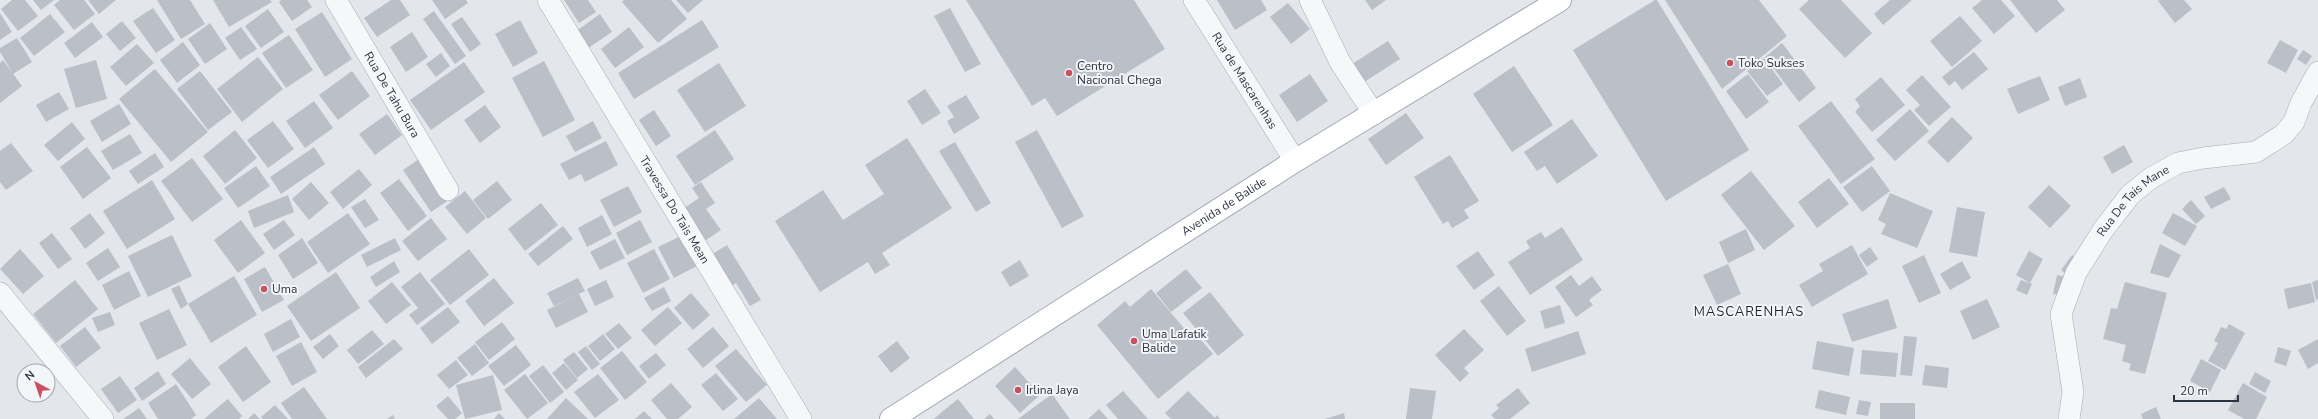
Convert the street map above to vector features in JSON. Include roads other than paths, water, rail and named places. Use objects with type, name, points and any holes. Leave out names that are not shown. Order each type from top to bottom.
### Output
[{"type":"main road","name":"Avenida de Balide","points":[[892,419],[1295,161],[1560,0]]},
{"type":"street","name":"Rua De Tahu Bura","points":[[336,0],[448,190]]},
{"type":"street","name":"Travessa Do Tais Mean","points":[[548,0],[801,419]]},
{"type":"street","name":"Rua de Mascarenhas","points":[[1194,0],[1295,161]]},
{"type":"street","points":[[1310,0],[1340,62],[1374,114]]},
{"type":"street","name":"Rua De Tais Mane","points":[[2069,419],[2073,392],[2061,314],[2076,273],[2103,230],[2130,195],[2151,178],[2178,163],[2203,158],[2256,152],[2284,134],[2294,122],[2301,103],[2318,72]]},
{"type":"street","points":[[0,293],[103,419]]},
{"type":"place","name":"Toko Sukses","points":[[1730,63]]},
{"type":"place","name":"Centro Nacional Chega","points":[[1069,73]]},
{"type":"place","name":"Uma","points":[[264,289]]},
{"type":"place","name":"Uma Lafatik Balide","points":[[1134,341]]},
{"type":"place","name":"Irlina Jaya","points":[[1018,390]]},
{"type":"district","name":"MASCARENHAS","points":[[1749,312]]}]
